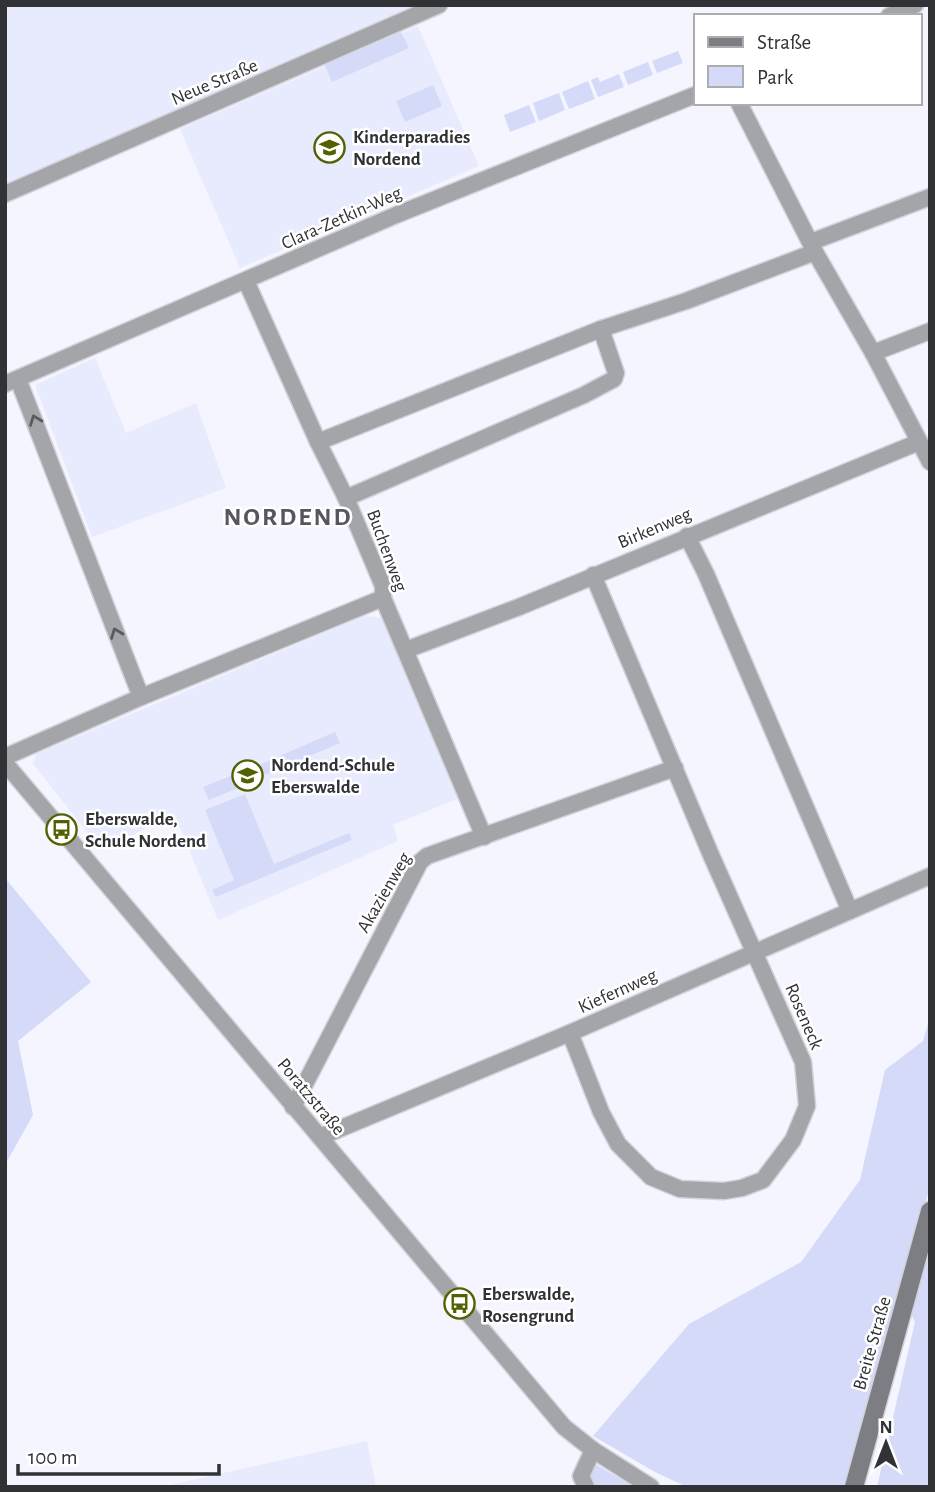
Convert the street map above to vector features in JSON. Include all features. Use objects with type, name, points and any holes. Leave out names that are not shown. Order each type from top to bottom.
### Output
[{"type":"main road","name":"Breite Straße","points":[[854,1487],[930,1211]]},
{"type":"street","name":"Neue Straße","points":[[5,194],[439,5]]},
{"type":"street","points":[[894,14],[915,5]]},
{"type":"street","name":"Clara-Zetkin-Weg","points":[[12,381],[396,215],[694,94]]},
{"type":"street","points":[[740,105],[813,247],[873,353],[930,463]]},
{"type":"street","points":[[318,442],[601,329],[686,301],[930,197]]},
{"type":"street","name":"Buchenweg","points":[[246,281],[346,498],[383,586],[383,598],[484,836]]},
{"type":"street","points":[[346,498],[584,395],[614,379],[616,373],[601,329]]},
{"type":"street","points":[[873,353],[930,331]]},
{"type":"street","points":[[12,381],[141,697]]},
{"type":"street","name":"Birkenweg","points":[[406,650],[919,442]]},
{"type":"street","points":[[687,536],[706,574],[850,911]]},
{"type":"street","name":"Roseneck","points":[[570,1033],[601,1112],[618,1144],[651,1177],[680,1189],[724,1191],[763,1180],[793,1140],[807,1106],[803,1062],[593,575]]},
{"type":"street","points":[[5,757],[141,697],[383,598]]},
{"type":"street","name":"Poratzstraße","points":[[5,763],[547,1408],[564,1427],[593,1450],[651,1487]]},
{"type":"street","name":"Akazienweg","points":[[293,1107],[420,862],[427,856],[675,768]]},
{"type":"street","name":"Kiefernweg","points":[[320,1137],[570,1033],[930,876]]},
{"type":"street","points":[[586,1487],[581,1476],[593,1450]]},
{"type":"shaded area","points":[[5,5],[421,5],[5,184]]},
{"type":"shaded area","name":"Kinderparadies Nordend","points":[[418,26],[479,166],[240,268],[180,129]]},
{"type":"shaded area","points":[[95,358],[126,433],[196,403],[226,488],[92,537],[35,385]]},
{"type":"shaded area","name":"Nordend-Schule Eberswalde","points":[[364,616],[383,618],[462,797],[393,825],[398,841],[218,920],[174,813],[102,851],[33,764],[36,754]]},
{"type":"shaded area","points":[[367,1441],[376,1487],[136,1487],[170,1485]]},
{"type":"green space","points":[[401,32],[409,48],[332,82],[325,65]]},
{"type":"green space","points":[[678,51],[683,63],[657,73],[652,61]]},
{"type":"green space","points":[[648,62],[653,75],[628,85],[623,72]]},
{"type":"green space","points":[[619,74],[624,87],[598,97],[591,80],[598,77],[600,82]]},
{"type":"green space","points":[[588,81],[595,99],[569,109],[562,92]]},
{"type":"green space","points":[[433,85],[442,106],[405,122],[396,101]]},
{"type":"green space","points":[[559,93],[565,110],[539,121],[533,103]]},
{"type":"green space","points":[[529,105],[536,122],[510,132],[504,115]]},
{"type":"green space","points":[[335,732],[340,743],[265,775],[261,764]]},
{"type":"green space","points":[[255,766],[260,779],[209,800],[203,787]]},
{"type":"green space","points":[[245,794],[274,864],[349,833],[352,840],[216,897],[212,890],[234,880],[205,810]]},
{"type":"green space","points":[[5,878],[91,982],[18,1041],[33,1115],[5,1165]]},
{"type":"green space","points":[[930,1017],[930,1186],[847,1487],[687,1487],[593,1436],[689,1324],[801,1262],[860,1180],[885,1070],[923,1041]]},
{"type":"green space","points":[[930,1237],[930,1487],[877,1487],[915,1322],[909,1310]]},
{"type":"green space","points":[[595,1464],[634,1487],[592,1487],[590,1471]]},
{"type":"place","name":"Kinderparadies Nordend","points":[[330,147]]},
{"type":"place","name":"Nordend-Schule Eberswalde","points":[[248,775]]},
{"type":"place","name":"Eberswalde, Schule Nordend","points":[[62,829]]},
{"type":"place","name":"Eberswalde, Rosengrund","points":[[459,1304]]},
{"type":"district","name":"NORDEND","points":[[288,516]]}]
